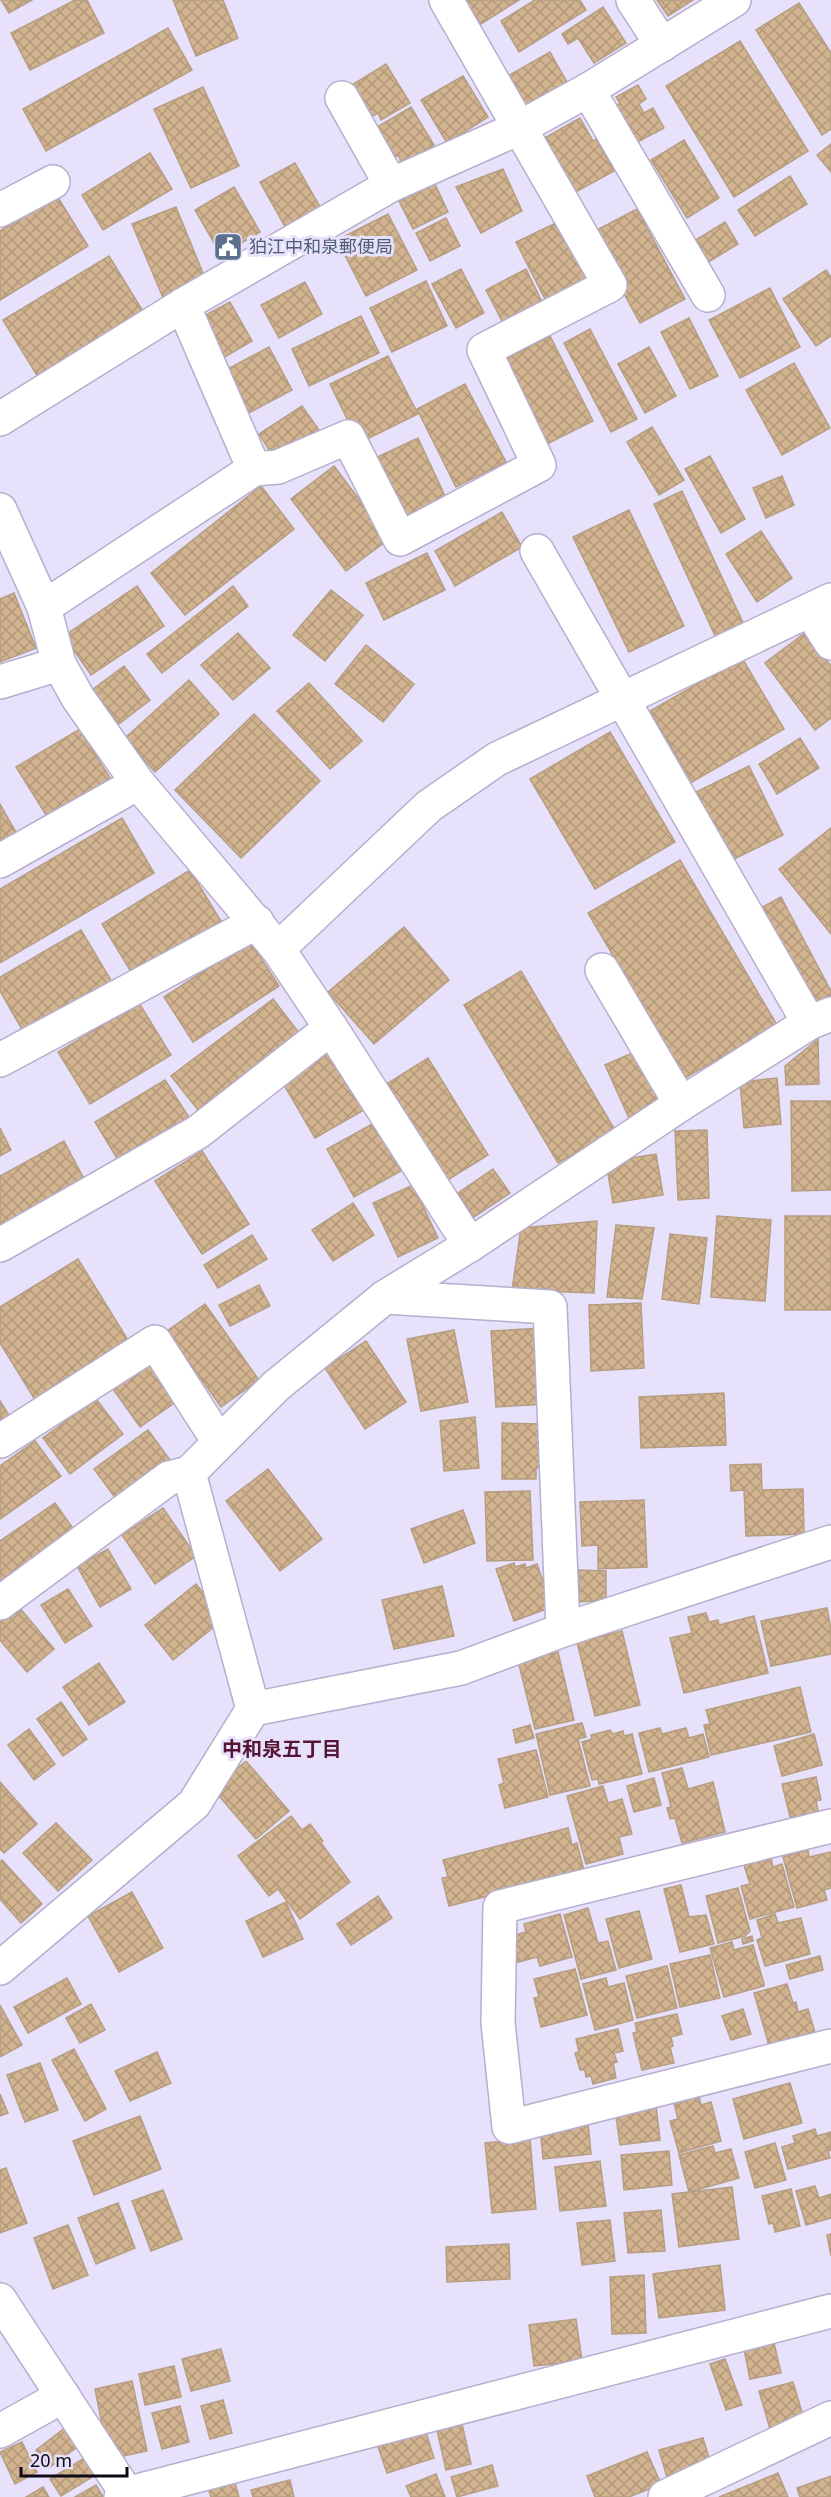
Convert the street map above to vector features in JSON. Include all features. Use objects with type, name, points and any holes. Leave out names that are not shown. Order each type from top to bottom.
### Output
[{"type":"street","points":[[44,607],[254,469],[278,467],[348,437],[400,539],[539,465],[484,350],[610,285],[446,0]]},
{"type":"street","points":[[633,0],[662,45]]},
{"type":"street","points":[[0,419],[183,305],[392,185],[519,128],[588,90],[734,0]]},
{"type":"street","points":[[588,90],[708,295]]},
{"type":"street","points":[[342,99],[392,185]]},
{"type":"street","points":[[0,210],[53,182]]},
{"type":"street","points":[[183,305],[254,469]]},
{"type":"street","points":[[0,510],[44,607],[59,664],[78,698],[138,783],[278,949],[470,1245]]},
{"type":"street","points":[[0,1603],[169,1478],[189,1473],[276,1386],[385,1297],[470,1245],[681,1104],[820,1019],[623,701],[537,550]]},
{"type":"street","points":[[278,949],[429,807],[497,759],[623,701],[820,605],[831,643]]},
{"type":"street","points":[[0,682],[59,664]]},
{"type":"street","points":[[0,861],[138,783]]},
{"type":"street","points":[[0,1060],[257,922]]},
{"type":"street","points":[[602,970],[681,1104]]},
{"type":"street","points":[[0,1245],[198,1132],[331,1028]]},
{"type":"street","points":[[385,1297],[550,1307],[563,1630]]},
{"type":"street","points":[[0,1441],[154,1342],[219,1442]]},
{"type":"street","points":[[189,1473],[254,1709]]},
{"type":"street","points":[[0,1968],[194,1804],[254,1709],[461,1668],[563,1630],[831,1542]]},
{"type":"street","points":[[831,1826],[500,1907],[498,2023],[509,2127],[831,2046]]},
{"type":"street","points":[[0,2300],[125,2496],[831,2311]]},
{"type":"street","points":[[0,2431],[63,2396]]},
{"type":"street","points":[[665,2497],[831,2418]]},
{"type":"building","points":[[1,0],[32,0],[9,13]]},
{"type":"building","points":[[75,0],[87,0],[104,33],[30,70],[11,33]]},
{"type":"building","points":[[173,0],[223,0],[238,38],[196,56]]},
{"type":"building","points":[[465,0],[519,0],[481,24]]},
{"type":"building","points":[[535,0],[580,0],[586,10],[519,52],[501,21]]},
{"type":"building","points":[[657,0],[693,0],[668,16]]},
{"type":"building","points":[[799,3],[831,53],[831,129],[822,135],[756,30]]},
{"type":"building","points":[[603,7],[626,43],[594,63],[578,38],[568,44],[562,34]]},
{"type":"building","points":[[168,28],[192,70],[46,151],[23,109]]},
{"type":"building","points":[[740,41],[808,151],[734,197],[666,86]]},
{"type":"building","points":[[550,52],[568,84],[523,110],[504,78]]},
{"type":"building","points":[[386,64],[410,103],[381,120],[378,113],[369,118],[347,88]]},
{"type":"building","points":[[463,76],[488,117],[447,143],[421,100]]},
{"type":"building","points":[[638,85],[646,99],[639,104],[644,113],[653,108],[664,128],[632,145],[611,109],[620,103],[616,97]]},
{"type":"building","points":[[203,87],[239,166],[191,188],[154,109]]},
{"type":"building","points":[[411,107],[434,145],[401,164],[399,155],[390,161],[372,130]]},
{"type":"building","points":[[580,118],[593,141],[596,139],[614,171],[574,193],[541,140]]},
{"type":"building","points":[[684,140],[719,198],[687,218],[651,160]]},
{"type":"building","points":[[831,144],[831,172],[817,155]]},
{"type":"building","points":[[150,153],[172,189],[103,230],[82,195]]},
{"type":"building","points":[[295,163],[323,212],[288,232],[260,182]]},
{"type":"building","points":[[503,169],[522,211],[481,233],[456,187]]},
{"type":"building","points":[[790,176],[807,204],[755,236],[738,210]]},
{"type":"building","points":[[435,184],[448,212],[413,229],[399,201]]},
{"type":"building","points":[[234,187],[260,232],[221,255],[195,210]]},
{"type":"building","points":[[57,196],[88,246],[0,300],[0,231]]},
{"type":"building","points":[[176,207],[207,283],[164,300],[132,224]]},
{"type":"building","points":[[637,209],[685,299],[640,323],[591,233]]},
{"type":"building","points":[[388,214],[417,270],[366,296],[337,240]]},
{"type":"building","points":[[446,218],[460,246],[430,261],[416,233]]},
{"type":"building","points":[[558,222],[588,283],[547,303],[516,242]]},
{"type":"building","points":[[725,222],[738,244],[707,263],[694,241]]},
{"type":"building","points":[[109,256],[144,313],[38,377],[3,320]]},
{"type":"building","points":[[461,269],[484,313],[456,328],[432,284]]},
{"type":"building","points":[[526,269],[543,304],[503,323],[486,290]]},
{"type":"building","points":[[826,270],[831,277],[831,336],[816,346],[783,299]]},
{"type":"building","points":[[426,281],[447,326],[392,352],[370,308]]},
{"type":"building","points":[[305,282],[322,314],[279,338],[261,305]]},
{"type":"building","points":[[770,288],[800,347],[740,378],[709,320]]},
{"type":"building","points":[[230,302],[252,341],[223,358],[200,318]]},
{"type":"building","points":[[361,316],[379,353],[309,386],[292,349]]},
{"type":"building","points":[[689,318],[718,376],[690,389],[661,332]]},
{"type":"building","points":[[590,329],[637,419],[611,432],[564,343]]},
{"type":"building","points":[[550,336],[593,421],[547,444],[504,360]]},
{"type":"building","points":[[269,347],[292,390],[247,414],[224,371]]},
{"type":"building","points":[[649,347],[676,396],[645,413],[618,364]]},
{"type":"building","points":[[388,356],[418,414],[359,443],[330,384]]},
{"type":"building","points":[[794,363],[830,428],[782,455],[746,390]]},
{"type":"building","points":[[465,384],[506,462],[456,487],[417,409]]},
{"type":"building","points":[[302,406],[319,430],[275,459],[259,434]]},
{"type":"building","points":[[652,427],[684,480],[659,495],[627,442]]},
{"type":"building","points":[[418,438],[446,498],[401,518],[373,459]]},
{"type":"building","points":[[710,456],[745,519],[721,533],[685,469]]},
{"type":"building","points":[[334,466],[389,539],[346,571],[291,499]]},
{"type":"building","points":[[782,476],[794,505],[766,518],[753,488]]},
{"type":"building","points":[[261,486],[294,529],[185,615],[151,573]]},
{"type":"building","points":[[682,491],[745,627],[717,640],[654,504]]},
{"type":"building","points":[[629,510],[684,626],[629,652],[573,537]]},
{"type":"building","points":[[502,512],[522,547],[455,586],[435,551]]},
{"type":"building","points":[[761,531],[792,578],[757,602],[726,554]]},
{"type":"building","points":[[427,553],[445,590],[384,620],[366,583]]},
{"type":"building","points":[[137,586],[164,626],[91,675],[64,636]]},
{"type":"building","points":[[233,586],[248,606],[162,673],[147,654]]},
{"type":"building","points":[[331,590],[363,615],[325,661],[293,635]]},
{"type":"building","points":[[14,593],[36,648],[0,662],[0,599]]},
{"type":"building","points":[[806,632],[831,666],[831,718],[815,730],[765,663]]},
{"type":"building","points":[[238,633],[270,668],[233,700],[201,665]]},
{"type":"building","points":[[366,645],[414,684],[383,722],[335,684]]},
{"type":"building","points":[[742,658],[784,729],[692,782],[650,711]]},
{"type":"building","points":[[124,666],[150,700],[119,724],[92,690]]},
{"type":"building","points":[[189,680],[219,714],[155,772],[125,738]]},
{"type":"building","points":[[309,683],[362,741],[330,769],[277,711]]},
{"type":"building","points":[[254,714],[320,781],[241,858],[175,790]]},
{"type":"building","points":[[80,729],[116,788],[53,826],[16,767]]},
{"type":"building","points":[[610,732],[675,842],[595,889],[530,779]]},
{"type":"building","points":[[800,738],[819,768],[777,794],[759,764]]},
{"type":"building","points":[[749,766],[783,835],[730,861],[696,792]]},
{"type":"building","points":[[0,804],[17,834],[0,844]]},
{"type":"building","points":[[122,818],[154,873],[0,963],[0,889]]},
{"type":"building","points":[[831,828],[831,934],[779,869]]},
{"type":"building","points":[[680,860],[777,1025],[685,1078],[588,913]]},
{"type":"building","points":[[190,870],[222,923],[133,975],[102,924]]},
{"type":"building","points":[[781,897],[831,991],[831,995],[812,1005],[761,908]]},
{"type":"building","points":[[404,927],[449,980],[374,1044],[328,992]]},
{"type":"building","points":[[81,930],[112,982],[24,1033],[0,991],[0,977]]},
{"type":"building","points":[[250,941],[279,986],[193,1042],[164,997]]},
{"type":"building","points":[[521,971],[615,1130],[558,1163],[464,1005]]},
{"type":"building","points":[[273,999],[303,1038],[202,1115],[171,1076]]},
{"type":"building","points":[[139,1003],[171,1055],[90,1104],[58,1052]]},
{"type":"building","points":[[818,1039],[819,1084],[786,1085],[785,1066]]},
{"type":"building","points":[[639,1050],[663,1103],[629,1118],[605,1065]]},
{"type":"building","points":[[329,1051],[364,1110],[315,1138],[280,1078]]},
{"type":"building","points":[[428,1058],[488,1155],[446,1181],[385,1085]]},
{"type":"building","points":[[777,1078],[781,1124],[744,1128],[740,1082]]},
{"type":"building","points":[[165,1080],[192,1122],[121,1165],[95,1122]]},
{"type":"building","points":[[791,1101],[831,1101],[831,1190],[792,1191]]},
{"type":"building","points":[[374,1123],[401,1171],[354,1197],[327,1149]]},
{"type":"building","points":[[0,1128],[11,1150],[0,1156]]},
{"type":"building","points":[[707,1130],[709,1198],[678,1200],[675,1131]]},
{"type":"building","points":[[64,1141],[84,1179],[0,1226],[0,1176]]},
{"type":"building","points":[[202,1151],[249,1224],[202,1254],[155,1181]]},
{"type":"building","points":[[656,1154],[663,1195],[613,1203],[606,1162]]},
{"type":"building","points":[[493,1169],[510,1193],[474,1217],[458,1193]]},
{"type":"building","points":[[413,1185],[438,1238],[398,1257],[373,1203]]},
{"type":"building","points":[[353,1203],[374,1235],[333,1261],[312,1230]]},
{"type":"building","points":[[717,1216],[771,1220],[765,1301],[711,1297]]},
{"type":"building","points":[[785,1216],[831,1216],[831,1310],[785,1310]]},
{"type":"building","points":[[597,1221],[594,1293],[512,1290],[521,1228]]},
{"type":"building","points":[[616,1225],[654,1228],[642,1299],[607,1297]]},
{"type":"building","points":[[670,1234],[707,1238],[699,1304],[662,1299]]},
{"type":"building","points":[[252,1235],[267,1259],[218,1288],[204,1265]]},
{"type":"building","points":[[78,1259],[131,1345],[37,1403],[0,1343],[0,1307]]},
{"type":"building","points":[[259,1285],[270,1306],[230,1326],[219,1305]]},
{"type":"building","points":[[641,1303],[644,1368],[591,1371],[589,1305]]},
{"type":"building","points":[[205,1304],[259,1380],[221,1407],[167,1331]]},
{"type":"building","points":[[542,1328],[547,1404],[496,1407],[491,1331]]},
{"type":"building","points":[[454,1330],[468,1402],[421,1411],[407,1339]]},
{"type":"building","points":[[366,1341],[406,1402],[365,1429],[325,1368]]},
{"type":"building","points":[[153,1361],[180,1399],[140,1427],[113,1389]]},
{"type":"building","points":[[724,1393],[726,1445],[641,1448],[639,1397]]},
{"type":"building","points":[[96,1399],[123,1434],[70,1474],[43,1438]]},
{"type":"building","points":[[0,1401],[12,1420],[0,1427]]},
{"type":"building","points":[[475,1417],[479,1468],[444,1471],[440,1421]]},
{"type":"building","points":[[502,1423],[542,1424],[542,1468],[536,1468],[536,1479],[502,1479]]},
{"type":"building","points":[[148,1430],[173,1464],[119,1503],[94,1469]]},
{"type":"building","points":[[35,1441],[61,1476],[0,1519],[0,1466]]},
{"type":"building","points":[[761,1464],[762,1490],[803,1489],[804,1534],[746,1536],[744,1490],[731,1491],[730,1465]]},
{"type":"building","points":[[268,1469],[322,1539],[280,1571],[226,1501]]},
{"type":"building","points":[[530,1491],[533,1560],[487,1561],[485,1492]]},
{"type":"building","points":[[644,1500],[647,1567],[598,1569],[598,1545],[582,1546],[580,1502]]},
{"type":"building","points":[[55,1503],[77,1534],[0,1589],[0,1541]]},
{"type":"building","points":[[163,1508],[196,1556],[155,1584],[122,1535]]},
{"type":"building","points":[[463,1510],[475,1543],[424,1563],[411,1529]]},
{"type":"building","points":[[108,1549],[131,1589],[100,1607],[77,1566]]},
{"type":"building","points":[[514,1563],[515,1567],[525,1564],[526,1568],[537,1564],[552,1607],[514,1621],[496,1569]]},
{"type":"building","points":[[579,1570],[606,1571],[606,1600],[578,1602]]},
{"type":"building","points":[[196,1584],[224,1619],[173,1660],[145,1625]]},
{"type":"building","points":[[442,1586],[454,1636],[394,1649],[382,1600]]},
{"type":"building","points":[[68,1589],[92,1626],[65,1643],[41,1605]]},
{"type":"building","points":[[18,1606],[54,1649],[27,1672],[0,1640],[0,1621]]},
{"type":"building","points":[[827,1608],[831,1629],[831,1654],[771,1666],[761,1621]]},
{"type":"building","points":[[706,1613],[709,1622],[718,1620],[719,1625],[754,1616],[768,1673],[684,1693],[670,1638],[692,1633],[688,1617]]},
{"type":"building","points":[[622,1631],[640,1705],[595,1716],[577,1642]]},
{"type":"building","points":[[558,1652],[574,1720],[535,1729],[518,1661]]},
{"type":"building","points":[[99,1663],[125,1702],[89,1725],[63,1687]]},
{"type":"building","points":[[800,1687],[811,1732],[711,1755],[704,1725],[710,1724],[706,1710]]},
{"type":"building","points":[[61,1702],[87,1739],[63,1756],[37,1719]]},
{"type":"building","points":[[582,1723],[586,1737],[578,1739],[590,1786],[550,1795],[536,1734]]},
{"type":"building","points":[[530,1725],[534,1738],[516,1743],[513,1730]]},
{"type":"building","points":[[660,1728],[662,1734],[686,1728],[689,1738],[703,1734],[709,1757],[649,1772],[639,1733]]},
{"type":"building","points":[[29,1729],[55,1764],[34,1780],[8,1745]]},
{"type":"building","points":[[610,1730],[613,1734],[623,1731],[624,1736],[632,1734],[642,1774],[599,1784],[598,1779],[592,1780],[582,1742],[592,1739],[591,1735]]},
{"type":"building","points":[[814,1734],[822,1765],[782,1776],[774,1746]]},
{"type":"building","points":[[536,1750],[548,1797],[505,1808],[499,1785],[504,1783],[498,1759]]},
{"type":"building","points":[[246,1761],[289,1811],[256,1839],[213,1789]]},
{"type":"building","points":[[682,1768],[688,1789],[713,1782],[725,1832],[682,1843],[675,1818],[670,1819],[667,1808],[671,1807],[662,1773]]},
{"type":"building","points":[[816,1777],[821,1800],[816,1801],[819,1815],[794,1821],[793,1816],[790,1817],[782,1784]]},
{"type":"building","points":[[654,1778],[661,1805],[634,1812],[627,1786]]},
{"type":"building","points":[[0,1782],[37,1824],[4,1853],[0,1849]]},
{"type":"building","points":[[603,1786],[608,1803],[622,1799],[632,1834],[619,1837],[623,1854],[586,1864],[567,1796]]},
{"type":"building","points":[[291,1816],[302,1830],[310,1824],[350,1882],[300,1919],[278,1889],[269,1896],[238,1856]]},
{"type":"building","points":[[56,1823],[92,1860],[58,1891],[23,1853]]},
{"type":"building","points":[[568,1828],[572,1845],[577,1843],[584,1871],[449,1906],[442,1878],[448,1877],[443,1860]]},
{"type":"building","points":[[808,1850],[809,1857],[831,1852],[831,1888],[824,1890],[827,1900],[797,1908],[783,1857]]},
{"type":"building","points":[[770,1854],[773,1867],[782,1864],[794,1907],[750,1919],[741,1886],[750,1884],[743,1862]]},
{"type":"building","points":[[2,1860],[42,1904],[21,1923],[0,1899],[0,1862]]},
{"type":"building","points":[[681,1885],[689,1917],[706,1915],[714,1944],[680,1952],[664,1889]]},
{"type":"building","points":[[738,1888],[750,1931],[745,1936],[718,1943],[706,1896]]},
{"type":"building","points":[[132,1892],[163,1948],[119,1972],[88,1916]]},
{"type":"building","points":[[378,1896],[392,1918],[351,1945],[337,1924]]},
{"type":"building","points":[[286,1902],[303,1939],[263,1957],[246,1921]]},
{"type":"building","points":[[588,1908],[598,1943],[608,1941],[616,1970],[581,1979],[564,1915]]},
{"type":"building","points":[[639,1911],[652,1959],[619,1968],[606,1919]]},
{"type":"building","points":[[560,1914],[572,1957],[540,1966],[537,1957],[518,1962],[511,1936],[526,1932],[524,1924]]},
{"type":"building","points":[[775,1914],[778,1923],[801,1918],[810,1954],[765,1966],[757,1940],[762,1938],[757,1920]]},
{"type":"building","points":[[752,1936],[753,1941],[743,1944],[742,1939]]},
{"type":"building","points":[[732,1942],[734,1950],[753,1945],[764,1986],[724,1997],[710,1948]]},
{"type":"building","points":[[710,1955],[720,1998],[680,2007],[670,1964]]},
{"type":"building","points":[[820,1956],[823,1970],[790,1979],[786,1965]]},
{"type":"building","points":[[667,1966],[677,2008],[637,2018],[626,1976]]},
{"type":"building","points":[[575,1969],[587,2015],[541,2027],[534,1998],[539,1997],[534,1979]]},
{"type":"building","points":[[67,1978],[81,2004],[28,2033],[14,2007]]},
{"type":"building","points":[[606,1978],[608,1987],[624,1983],[633,2020],[595,2030],[583,1984]]},
{"type":"building","points":[[787,1984],[798,2012],[808,2009],[816,2036],[770,2049],[754,1993]]},
{"type":"building","points":[[91,2004],[105,2030],[80,2043],[66,2018]]},
{"type":"building","points":[[0,2005],[22,2045],[0,2057]]},
{"type":"building","points":[[743,2009],[751,2034],[731,2040],[722,2016]]},
{"type":"building","points":[[677,2014],[682,2034],[671,2037],[673,2046],[670,2047],[674,2063],[642,2070],[633,2033],[637,2032],[635,2023]]},
{"type":"building","points":[[618,2029],[623,2051],[614,2053],[617,2062],[613,2063],[616,2078],[593,2084],[591,2076],[586,2077],[585,2070],[580,2070],[575,2053],[579,2052],[576,2039]]},
{"type":"building","points":[[74,2049],[106,2109],[85,2121],[52,2060]]},
{"type":"building","points":[[157,2052],[171,2083],[130,2101],[115,2071]]},
{"type":"building","points":[[40,2063],[58,2110],[25,2122],[7,2075]]},
{"type":"building","points":[[790,2083],[802,2123],[744,2139],[733,2099]]},
{"type":"building","points":[[0,2094],[8,2113],[0,2116]]},
{"type":"building","points":[[699,2096],[701,2105],[711,2102],[721,2141],[679,2153],[670,2121],[678,2119],[674,2103]]},
{"type":"building","points":[[655,2097],[660,2140],[620,2145],[614,2102]]},
{"type":"building","points":[[140,2116],[161,2169],[94,2195],[73,2141]]},
{"type":"building","points":[[588,2122],[591,2154],[543,2159],[540,2126]]},
{"type":"building","points":[[815,2129],[817,2136],[831,2132],[831,2150],[828,2151],[830,2158],[788,2169],[782,2147],[795,2143],[793,2136]]},
{"type":"building","points":[[530,2139],[536,2209],[492,2213],[485,2143]]},
{"type":"building","points":[[775,2143],[786,2180],[755,2188],[745,2152]]},
{"type":"building","points":[[713,2146],[715,2153],[731,2149],[739,2178],[689,2192],[679,2155]]},
{"type":"building","points":[[669,2151],[672,2185],[624,2190],[621,2155]]},
{"type":"building","points":[[600,2161],[606,2206],[560,2211],[555,2167]]},
{"type":"building","points":[[6,2168],[27,2223],[0,2233],[0,2170]]},
{"type":"building","points":[[815,2186],[819,2198],[831,2194],[831,2218],[806,2225],[796,2191]]},
{"type":"building","points":[[732,2187],[739,2239],[679,2247],[672,2194]]},
{"type":"building","points":[[791,2189],[800,2226],[775,2232],[773,2223],[769,2224],[762,2196]]},
{"type":"building","points":[[163,2190],[182,2239],[151,2251],[132,2201]]},
{"type":"building","points":[[118,2203],[135,2248],[96,2264],[78,2218]]},
{"type":"building","points":[[661,2210],[665,2251],[628,2253],[624,2213]]},
{"type":"building","points":[[610,2220],[615,2261],[582,2265],[577,2223]]},
{"type":"building","points":[[68,2225],[88,2275],[53,2289],[34,2238]]},
{"type":"building","points":[[831,2234],[831,2256],[827,2235]]},
{"type":"building","points":[[509,2244],[510,2279],[447,2282],[446,2247]]},
{"type":"building","points":[[720,2265],[725,2310],[659,2318],[653,2274]]},
{"type":"building","points":[[644,2275],[646,2333],[612,2334],[610,2277]]},
{"type":"building","points":[[576,2319],[582,2361],[534,2366],[529,2325]]},
{"type":"building","points":[[774,2343],[781,2373],[750,2379],[744,2349]]},
{"type":"building","points":[[221,2349],[230,2381],[191,2391],[182,2359]]},
{"type":"building","points":[[725,2359],[742,2405],[726,2410],[710,2364]]},
{"type":"building","points":[[174,2366],[181,2397],[145,2405],[139,2374]]},
{"type":"building","points":[[132,2381],[147,2451],[109,2459],[95,2389]]},
{"type":"building","points":[[793,2382],[804,2419],[770,2429],[759,2391]]},
{"type":"building","points":[[223,2400],[232,2433],[210,2439],[201,2406]]},
{"type":"building","points":[[180,2406],[189,2442],[162,2449],[152,2413]]},
{"type":"building","points":[[462,2424],[471,2464],[446,2470],[437,2430]]},
{"type":"building","points":[[424,2426],[434,2458],[387,2473],[376,2441]]},
{"type":"building","points":[[66,2427],[80,2445],[50,2467],[36,2450]]},
{"type":"building","points":[[703,2438],[713,2471],[669,2484],[659,2450]]},
{"type":"building","points":[[22,2442],[37,2472],[15,2484],[0,2452]]},
{"type":"building","points":[[647,2452],[661,2484],[629,2497],[595,2497],[587,2476]]},
{"type":"building","points":[[86,2457],[97,2474],[61,2496],[50,2479]]},
{"type":"building","points":[[492,2465],[498,2486],[457,2497],[451,2477]]},
{"type":"building","points":[[778,2473],[788,2497],[719,2497]]},
{"type":"building","points":[[436,2474],[445,2497],[411,2497],[406,2486]]},
{"type":"building","points":[[831,2476],[831,2497],[800,2497],[797,2488]]},
{"type":"building","points":[[234,2480],[239,2497],[211,2497],[208,2488]]},
{"type":"building","points":[[290,2480],[294,2497],[253,2497],[251,2490]]},
{"type":"building","points":[[96,2485],[103,2497],[75,2497]]},
{"type":"building","points":[[43,2487],[49,2497],[26,2497]]},
{"type":"place","name":"狛江中和泉郵便局","points":[[228,247]]},
{"type":"district","name":"中和泉五丁目","points":[[282,1749]]}]
